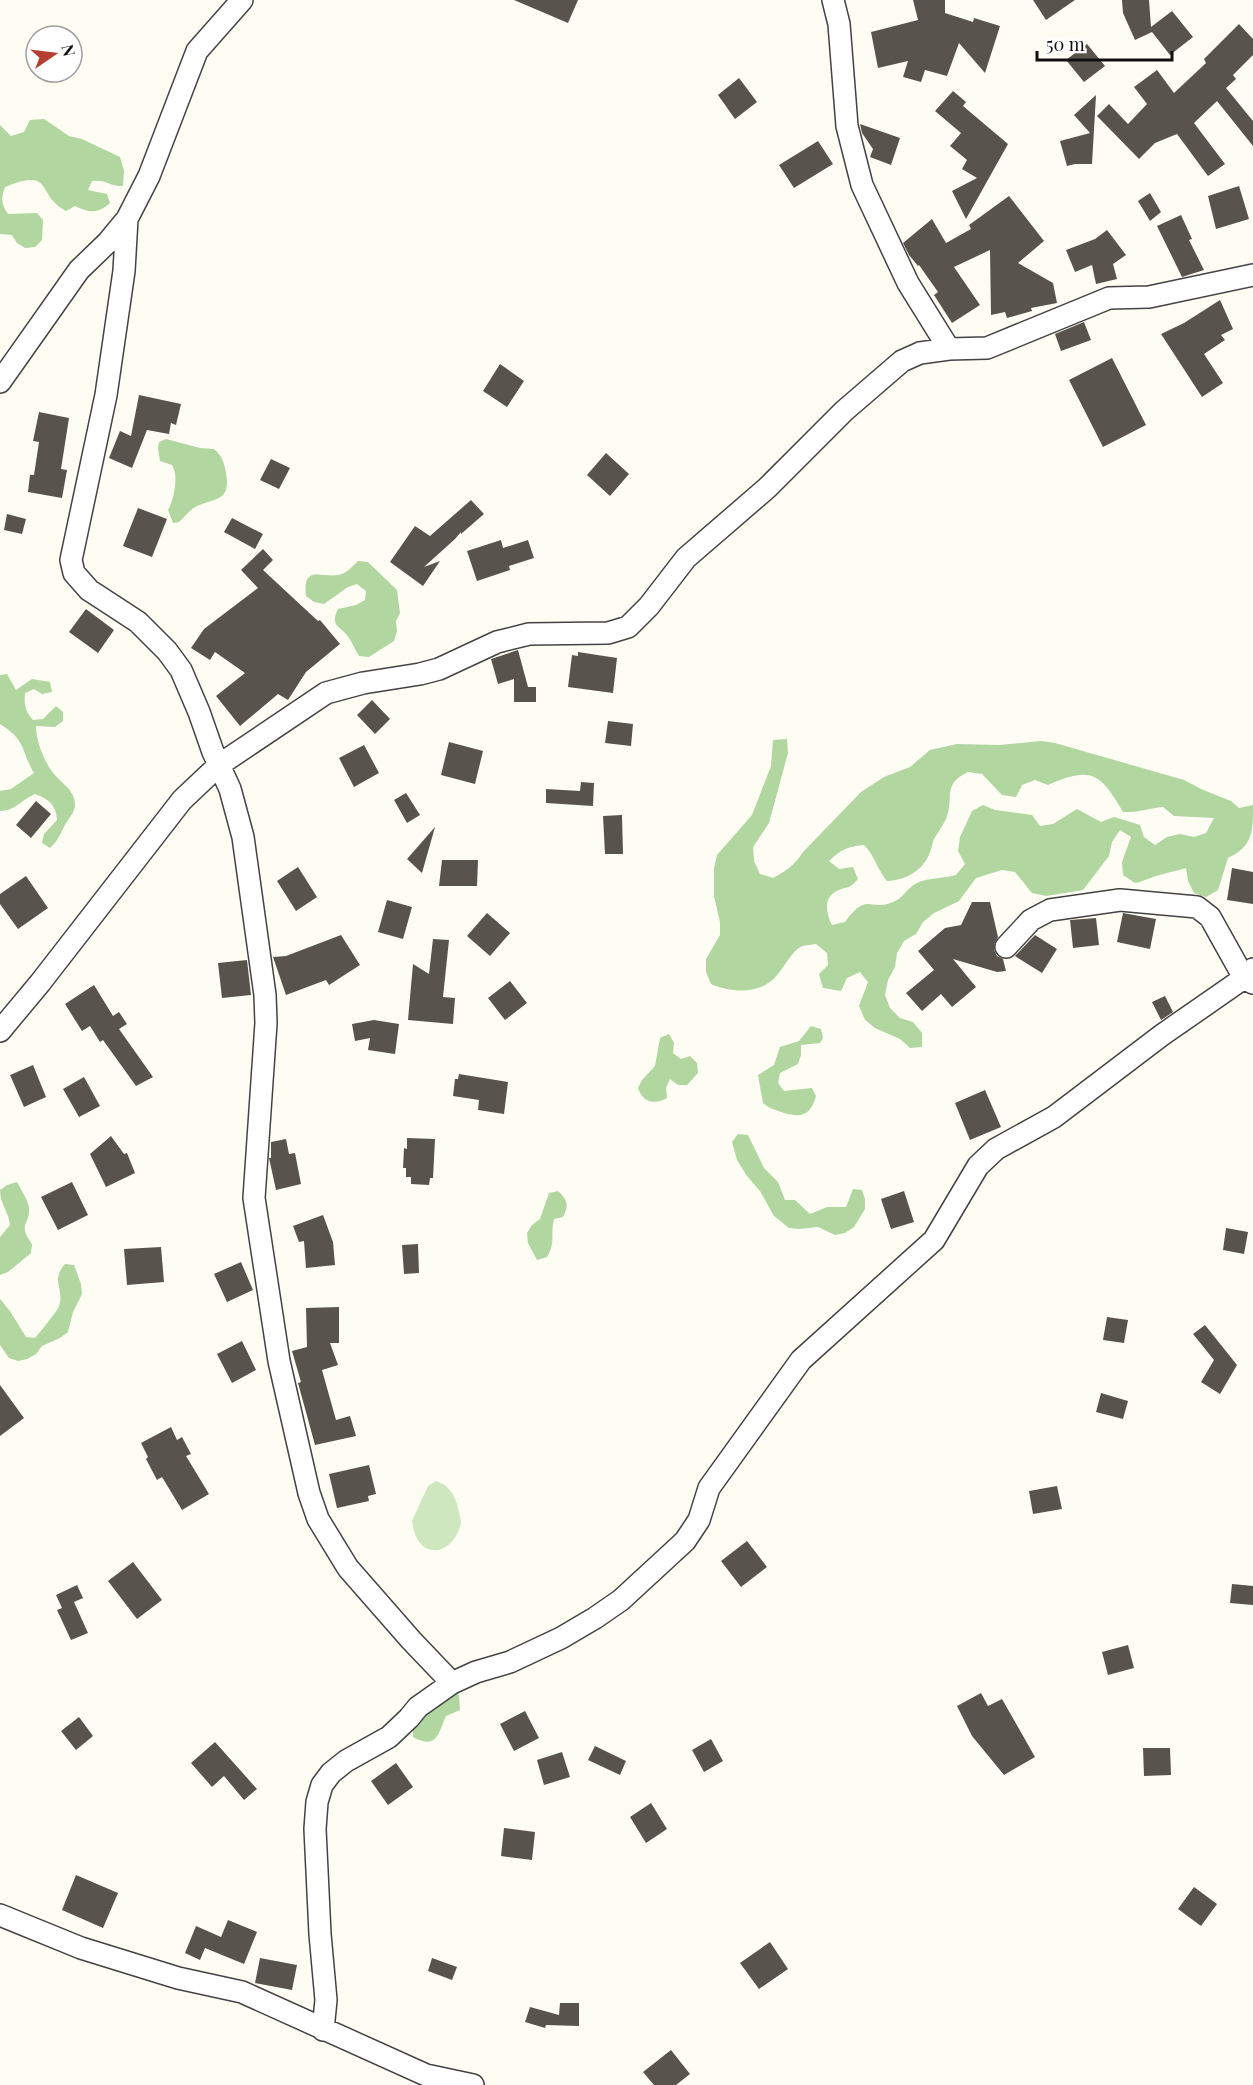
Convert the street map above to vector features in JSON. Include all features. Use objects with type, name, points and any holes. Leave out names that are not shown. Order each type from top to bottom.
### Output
[{"type":"street","points":[[0,382],[8,360],[79,270],[108,242],[126,219],[149,176],[197,51],[242,0]]},
{"type":"street","points":[[833,0],[839,24],[847,126],[862,185],[908,283],[949,349]]},
{"type":"street","points":[[126,219],[124,271],[106,395],[71,560],[74,573],[89,590],[138,622],[167,651],[181,670],[230,789],[243,837],[265,995],[266,1023],[254,1198],[279,1361],[309,1493],[318,1519],[348,1568],[444,1676]]},
{"type":"street","points":[[0,1031],[182,800],[219,765],[326,693],[343,687],[439,669],[497,642],[529,634],[608,633],[628,627],[649,606],[686,558],[767,488],[840,416],[902,362],[920,353],[949,349],[987,348],[1109,298],[1149,297],[1253,274]]},
{"type":"street","points":[[323,2030],[326,2000],[315,1829],[321,1785],[331,1773],[346,1761],[389,1737],[409,1718],[444,1676],[476,1672],[510,1662],[561,1638],[621,1600],[694,1530],[709,1488],[801,1360],[934,1240],[978,1166],[996,1149],[1054,1117],[1162,1035],[1250,977],[1210,917],[1197,907],[1120,900],[1050,910],[1031,920],[1006,947]]},
{"type":"street","points":[[0,1915],[81,1948],[178,1978],[242,1992],[426,2075],[473,2085]]},
{"type":"green space","points":[[44,119],[69,136],[82,139],[120,157],[124,171],[123,186],[92,181],[88,190],[107,194],[110,203],[93,211],[75,206],[66,211],[50,198],[43,186],[31,180],[5,187],[2,201],[8,214],[37,213],[43,220],[42,240],[35,247],[25,248],[17,243],[12,235],[0,234],[0,125],[11,136],[24,132],[30,120]]},
{"type":"green space","points":[[166,439],[200,448],[214,449],[223,462],[227,482],[224,494],[194,507],[179,522],[173,523],[168,510],[175,488],[174,469],[172,465],[160,461],[158,448],[159,442]]},
{"type":"green space","points":[[358,561],[368,562],[397,590],[400,613],[396,621],[397,631],[394,641],[369,657],[359,656],[349,638],[335,623],[338,609],[356,605],[365,600],[366,591],[357,584],[348,587],[324,604],[314,602],[306,596],[307,580],[310,576],[341,574]]},
{"type":"green space","points":[[7,674],[16,690],[32,679],[50,682],[52,692],[42,694],[34,689],[25,693],[26,708],[33,720],[43,719],[56,706],[63,712],[63,721],[55,727],[36,726],[39,745],[50,769],[70,791],[75,804],[73,812],[50,848],[42,843],[44,834],[57,820],[55,810],[48,800],[35,794],[14,807],[0,811],[0,791],[11,789],[34,773],[15,735],[0,724],[0,675]]},
{"type":"green space","points":[[787,739],[788,753],[769,823],[753,847],[754,861],[760,874],[773,878],[793,864],[861,792],[884,777],[910,767],[930,750],[957,744],[999,745],[1041,741],[1055,743],[1184,780],[1231,801],[1239,808],[1253,805],[1252,830],[1247,843],[1228,858],[1218,890],[1206,897],[1194,893],[1188,881],[1186,868],[1135,883],[1123,875],[1122,862],[1131,837],[1120,830],[1112,842],[1109,856],[1083,890],[1046,896],[1032,893],[1015,872],[1002,870],[976,878],[959,901],[934,913],[923,922],[916,934],[904,941],[897,953],[895,967],[888,980],[885,995],[890,1008],[900,1018],[913,1022],[922,1033],[922,1047],[910,1048],[900,1039],[875,1028],[865,1020],[859,1006],[868,982],[860,972],[847,978],[841,991],[823,988],[819,974],[828,965],[827,953],[816,944],[802,946],[798,949],[777,975],[763,986],[737,990],[711,984],[706,972],[706,959],[720,935],[720,922],[714,896],[714,868],[717,855],[752,815],[771,766],[773,740]],"holes":[[[968,772],[982,774],[1002,795],[1016,797],[1022,785],[1035,780],[1048,785],[1063,779],[1085,775],[1101,781],[1123,812],[1163,807],[1174,816],[1214,818],[1206,833],[1194,837],[1180,834],[1167,837],[1155,845],[1144,837],[1140,825],[1114,817],[1101,822],[1077,809],[1053,824],[1040,826],[1032,815],[995,810],[983,805],[972,811],[960,837],[958,851],[965,864],[956,875],[920,882],[912,886],[896,901],[879,905],[864,905],[859,907],[845,922],[832,925],[827,911],[829,897],[858,879],[853,867],[839,869],[829,861],[845,849],[864,845],[887,881],[901,879],[913,873],[927,859],[934,839],[946,819],[954,782]]]},
{"type":"green space","points":[[811,1026],[821,1029],[823,1038],[820,1043],[801,1045],[798,1064],[780,1073],[778,1083],[784,1091],[812,1088],[816,1096],[814,1102],[805,1114],[801,1115],[784,1113],[771,1108],[763,1103],[758,1075],[774,1065],[780,1047],[799,1041]]},
{"type":"green space","points":[[669,1034],[674,1043],[673,1053],[681,1059],[690,1056],[697,1063],[698,1073],[687,1085],[678,1085],[670,1079],[666,1088],[667,1098],[658,1102],[646,1100],[638,1088],[655,1066],[660,1038]]},
{"type":"green space","points":[[738,1134],[748,1135],[764,1168],[778,1182],[785,1200],[795,1200],[810,1214],[827,1207],[846,1207],[853,1189],[862,1190],[865,1209],[854,1227],[845,1233],[835,1235],[818,1227],[789,1228],[774,1216],[760,1191],[737,1160],[732,1142]]},
{"type":"green space","points":[[17,1182],[29,1208],[25,1232],[32,1244],[31,1253],[8,1272],[0,1275],[0,1237],[10,1225],[0,1190]]},
{"type":"green space","points":[[558,1191],[566,1200],[566,1210],[563,1217],[554,1219],[552,1243],[547,1257],[537,1260],[528,1243],[527,1233],[540,1219],[549,1193]]},
{"type":"green space","points":[[65,1264],[74,1265],[82,1294],[73,1312],[68,1332],[42,1346],[36,1354],[27,1359],[18,1361],[9,1358],[0,1345],[0,1299],[26,1337],[35,1338],[59,1306],[58,1281]]},
{"type":"green space","points":[[436,1481],[452,1493],[461,1523],[453,1541],[443,1548],[431,1550],[419,1542],[412,1521],[428,1486]]},
{"type":"green space","points":[[455,1690],[459,1695],[460,1710],[446,1716],[436,1738],[427,1742],[413,1737],[413,1724],[422,1713],[435,1710]]},
{"type":"building","points":[[514,0],[578,0],[568,23]]},
{"type":"building","points":[[913,0],[945,0],[945,13],[973,22],[974,18],[1000,26],[985,73],[959,43],[947,76],[925,70],[921,82],[903,77],[908,61],[878,68],[871,32],[918,20]]},
{"type":"building","points":[[1033,0],[1075,0],[1046,20]]},
{"type":"building","points":[[1122,0],[1149,0],[1151,27],[1172,11],[1193,37],[1170,55],[1152,32],[1135,40],[1123,13]]},
{"type":"building","points":[[1239,24],[1253,39],[1253,55],[1233,75],[1236,79],[1226,88],[1253,121],[1253,146],[1217,101],[1194,123],[1225,164],[1208,176],[1177,134],[1155,143],[1139,159],[1097,116],[1109,104],[1128,124],[1147,104],[1134,87],[1157,70],[1174,93],[1206,63],[1204,59]]},
{"type":"building","points":[[1087,44],[1105,66],[1084,82],[1066,60]]},
{"type":"building","points":[[739,78],[757,102],[735,119],[718,95]]},
{"type":"building","points":[[953,91],[966,102],[963,106],[1008,144],[966,219],[952,191],[977,178],[962,169],[967,160],[950,146],[961,133],[935,111]]},
{"type":"building","points":[[1096,95],[1092,164],[1067,166],[1060,141],[1090,133],[1074,115]]},
{"type":"building","points":[[860,124],[900,138],[891,165],[870,157],[873,149],[862,133]]},
{"type":"building","points":[[818,141],[833,164],[794,188],[779,165]]},
{"type":"building","points":[[1239,186],[1249,219],[1216,229],[1208,196]]},
{"type":"building","points":[[1150,193],[1161,212],[1150,221],[1138,201]]},
{"type":"building","points":[[1009,196],[1044,241],[1018,263],[1053,283],[1057,303],[1031,308],[1032,311],[1007,318],[1005,312],[991,315],[990,250],[954,267],[980,305],[952,323],[934,295],[938,292],[909,255],[903,243],[932,219],[946,243],[971,229],[969,225]]},
{"type":"building","points":[[1181,215],[1192,239],[1189,240],[1204,270],[1182,277],[1157,226]]},
{"type":"building","points":[[1107,230],[1126,255],[1113,264],[1117,279],[1096,284],[1092,265],[1075,272],[1066,250],[1095,239]]},
{"type":"building","points":[[1220,300],[1233,329],[1221,335],[1225,340],[1204,354],[1223,383],[1202,397],[1161,334],[1184,323]]},
{"type":"building","points":[[1084,322],[1091,340],[1061,351],[1055,334]]},
{"type":"building","points":[[1112,358],[1146,425],[1103,447],[1069,380]]},
{"type":"building","points":[[500,364],[524,381],[507,407],[483,391]]},
{"type":"building","points":[[139,395],[181,404],[176,425],[171,423],[169,434],[147,430],[132,468],[109,458],[120,431],[131,436]]},
{"type":"building","points":[[39,412],[69,418],[61,469],[67,470],[62,498],[28,492],[30,475],[34,475],[39,442],[33,441]]},
{"type":"building","points":[[606,453],[629,474],[610,496],[587,475]]},
{"type":"building","points":[[271,459],[290,468],[279,489],[260,480]]},
{"type":"building","points":[[471,500],[484,514],[424,567],[440,561],[423,586],[390,562],[415,526],[430,536]]},
{"type":"building","points":[[138,508],[167,519],[152,557],[123,546]]},
{"type":"building","points":[[7,514],[26,519],[22,534],[4,530]]},
{"type":"building","points":[[232,518],[263,534],[255,549],[224,532]]},
{"type":"building","points":[[501,540],[503,548],[528,540],[534,558],[509,566],[510,570],[477,581],[467,551]]},
{"type":"building","points":[[263,549],[273,560],[263,570],[318,621],[320,620],[340,644],[306,672],[288,700],[278,694],[240,726],[216,696],[245,673],[215,652],[210,660],[191,648],[204,629],[258,588],[241,570]]},
{"type":"building","points":[[86,609],[114,630],[98,653],[69,632]]},
{"type":"building","points":[[518,650],[528,687],[536,687],[536,702],[514,702],[514,679],[498,684],[491,659]]},
{"type":"building","points":[[578,652],[617,658],[613,693],[568,687],[572,655],[578,656]]},
{"type":"building","points":[[372,700],[390,719],[375,734],[357,715]]},
{"type":"building","points":[[608,721],[633,724],[631,746],[605,743]]},
{"type":"building","points":[[449,742],[483,751],[475,784],[441,775]]},
{"type":"building","points":[[364,745],[379,773],[354,787],[339,758]]},
{"type":"building","points":[[581,782],[594,783],[593,806],[546,803],[546,789],[580,791]]},
{"type":"building","points":[[406,793],[420,815],[407,823],[394,800]]},
{"type":"building","points":[[36,801],[51,814],[31,838],[16,825]]},
{"type":"building","points":[[622,815],[623,854],[605,854],[603,816]]},
{"type":"building","points":[[435,827],[422,873],[407,859]]},
{"type":"building","points":[[442,860],[478,860],[477,886],[439,886]]},
{"type":"building","points":[[298,867],[317,897],[296,911],[277,881]]},
{"type":"building","points":[[1232,868],[1253,872],[1253,904],[1227,900]]},
{"type":"building","points":[[26,876],[48,908],[18,929],[0,904],[0,894]]},
{"type":"building","points":[[387,900],[412,907],[403,939],[378,932]]},
{"type":"building","points":[[972,902],[990,902],[998,937],[994,950],[997,956],[1003,959],[1006,971],[997,972],[953,959],[976,987],[952,1007],[941,994],[922,1011],[906,993],[934,970],[918,951],[945,928],[961,925]]},
{"type":"building","points":[[487,913],[510,933],[490,956],[467,936]]},
{"type":"building","points":[[1123,913],[1156,919],[1150,949],[1117,942]]},
{"type":"building","points":[[1096,918],[1099,945],[1073,948],[1070,920]]},
{"type":"building","points":[[341,935],[360,965],[329,985],[326,980],[286,995],[273,957],[286,956]]},
{"type":"building","points":[[1035,935],[1057,949],[1042,973],[1015,956]]},
{"type":"building","points":[[433,939],[449,940],[443,997],[455,998],[453,1024],[408,1020],[413,964],[429,974]]},
{"type":"building","points":[[247,960],[251,995],[222,998],[218,963]]},
{"type":"building","points":[[510,981],[527,1003],[505,1020],[488,998]]},
{"type":"building","points":[[94,985],[113,1016],[119,1012],[127,1024],[119,1029],[153,1077],[136,1086],[103,1040],[100,1042],[90,1026],[82,1031],[65,1004]]},
{"type":"building","points":[[1165,996],[1173,1012],[1161,1020],[1152,1002]]},
{"type":"building","points":[[374,1020],[399,1024],[395,1054],[368,1050],[370,1038],[355,1041],[352,1024]]},
{"type":"building","points":[[33,1065],[46,1097],[24,1107],[10,1075]]},
{"type":"building","points":[[459,1074],[508,1082],[504,1114],[478,1110],[479,1100],[453,1096],[455,1079],[458,1079]]},
{"type":"building","points":[[84,1077],[100,1106],[79,1117],[63,1089]]},
{"type":"building","points":[[985,1090],[1001,1127],[970,1140],[955,1103]]},
{"type":"building","points":[[111,1136],[124,1154],[127,1153],[135,1173],[106,1187],[90,1154]]},
{"type":"building","points":[[407,1138],[435,1139],[433,1178],[430,1178],[429,1185],[411,1184],[411,1177],[406,1177],[406,1168],[403,1168]]},
{"type":"building","points":[[286,1139],[289,1154],[295,1153],[301,1184],[276,1190],[269,1158],[271,1158],[271,1142]]},
{"type":"building","points":[[72,1182],[88,1215],[58,1230],[41,1197]]},
{"type":"building","points":[[904,1191],[914,1222],[891,1229],[881,1199]]},
{"type":"building","points":[[323,1215],[333,1242],[335,1265],[306,1268],[304,1241],[299,1242],[293,1226]]},
{"type":"building","points":[[1226,1228],[1248,1232],[1244,1254],[1223,1250]]},
{"type":"building","points":[[418,1244],[419,1273],[404,1274],[402,1245]]},
{"type":"building","points":[[161,1247],[164,1282],[127,1285],[124,1249]]},
{"type":"building","points":[[241,1262],[253,1290],[227,1302],[214,1274]]},
{"type":"building","points":[[339,1307],[339,1343],[330,1343],[338,1365],[322,1370],[336,1420],[350,1416],[356,1436],[315,1445],[292,1351],[307,1347],[306,1308]]},
{"type":"building","points":[[1107,1317],[1128,1320],[1124,1343],[1103,1340]]},
{"type":"building","points":[[1205,1325],[1237,1365],[1220,1394],[1201,1382],[1214,1360],[1193,1334]]},
{"type":"building","points":[[242,1341],[256,1370],[232,1383],[217,1354]]},
{"type":"building","points":[[0,1385],[24,1418],[0,1436]]},
{"type":"building","points":[[1101,1393],[1128,1401],[1123,1419],[1096,1412]]},
{"type":"building","points":[[171,1427],[177,1440],[182,1437],[191,1454],[186,1456],[209,1494],[182,1510],[162,1477],[157,1480],[141,1443]]},
{"type":"building","points":[[369,1465],[376,1494],[368,1496],[369,1501],[337,1508],[329,1474]]},
{"type":"building","points":[[1057,1486],[1062,1509],[1033,1514],[1029,1491]]},
{"type":"building","points":[[747,1541],[767,1567],[741,1587],[721,1561]]},
{"type":"building","points":[[133,1562],[162,1600],[137,1619],[108,1581]]},
{"type":"building","points":[[1232,1584],[1253,1586],[1253,1605],[1230,1603]]},
{"type":"building","points":[[77,1585],[83,1598],[74,1602],[88,1633],[71,1640],[57,1610],[62,1608],[56,1595]]},
{"type":"building","points":[[1128,1645],[1134,1668],[1108,1675],[1102,1652]]},
{"type":"building","points":[[981,1693],[988,1706],[1002,1699],[1035,1757],[1004,1775],[972,1736],[957,1706]]},
{"type":"building","points":[[525,1711],[539,1738],[514,1751],[500,1724]]},
{"type":"building","points":[[79,1717],[93,1736],[76,1750],[61,1731]]},
{"type":"building","points":[[711,1739],[723,1761],[704,1772],[692,1750]]},
{"type":"building","points":[[215,1742],[257,1789],[244,1800],[224,1776],[212,1787],[191,1763]]},
{"type":"building","points":[[595,1746],[626,1761],[620,1775],[588,1760]]},
{"type":"building","points":[[1143,1748],[1170,1748],[1171,1775],[1144,1776]]},
{"type":"building","points":[[562,1752],[570,1777],[544,1785],[537,1760]]},
{"type":"building","points":[[396,1763],[413,1787],[388,1805],[371,1781]]},
{"type":"building","points":[[651,1803],[667,1829],[646,1843],[630,1817]]},
{"type":"building","points":[[504,1828],[535,1832],[532,1860],[501,1856]]},
{"type":"building","points":[[76,1875],[118,1893],[103,1928],[62,1910]]},
{"type":"building","points":[[1194,1887],[1217,1904],[1201,1926],[1178,1909]]},
{"type":"building","points":[[228,1920],[257,1932],[244,1964],[205,1948],[200,1960],[185,1953],[196,1926],[221,1937]]},
{"type":"building","points":[[770,1942],[788,1969],[759,1989],[740,1963]]},
{"type":"building","points":[[260,1958],[297,1965],[292,1990],[255,1983]]},
{"type":"building","points":[[432,1958],[457,1967],[452,1980],[428,1971]]},
{"type":"building","points":[[560,2003],[579,2003],[579,2026],[546,2025],[545,2028],[525,2022],[530,2007],[559,2015]]},
{"type":"building","points":[[671,2050],[690,2074],[676,2085],[654,2085],[643,2072]]}]
